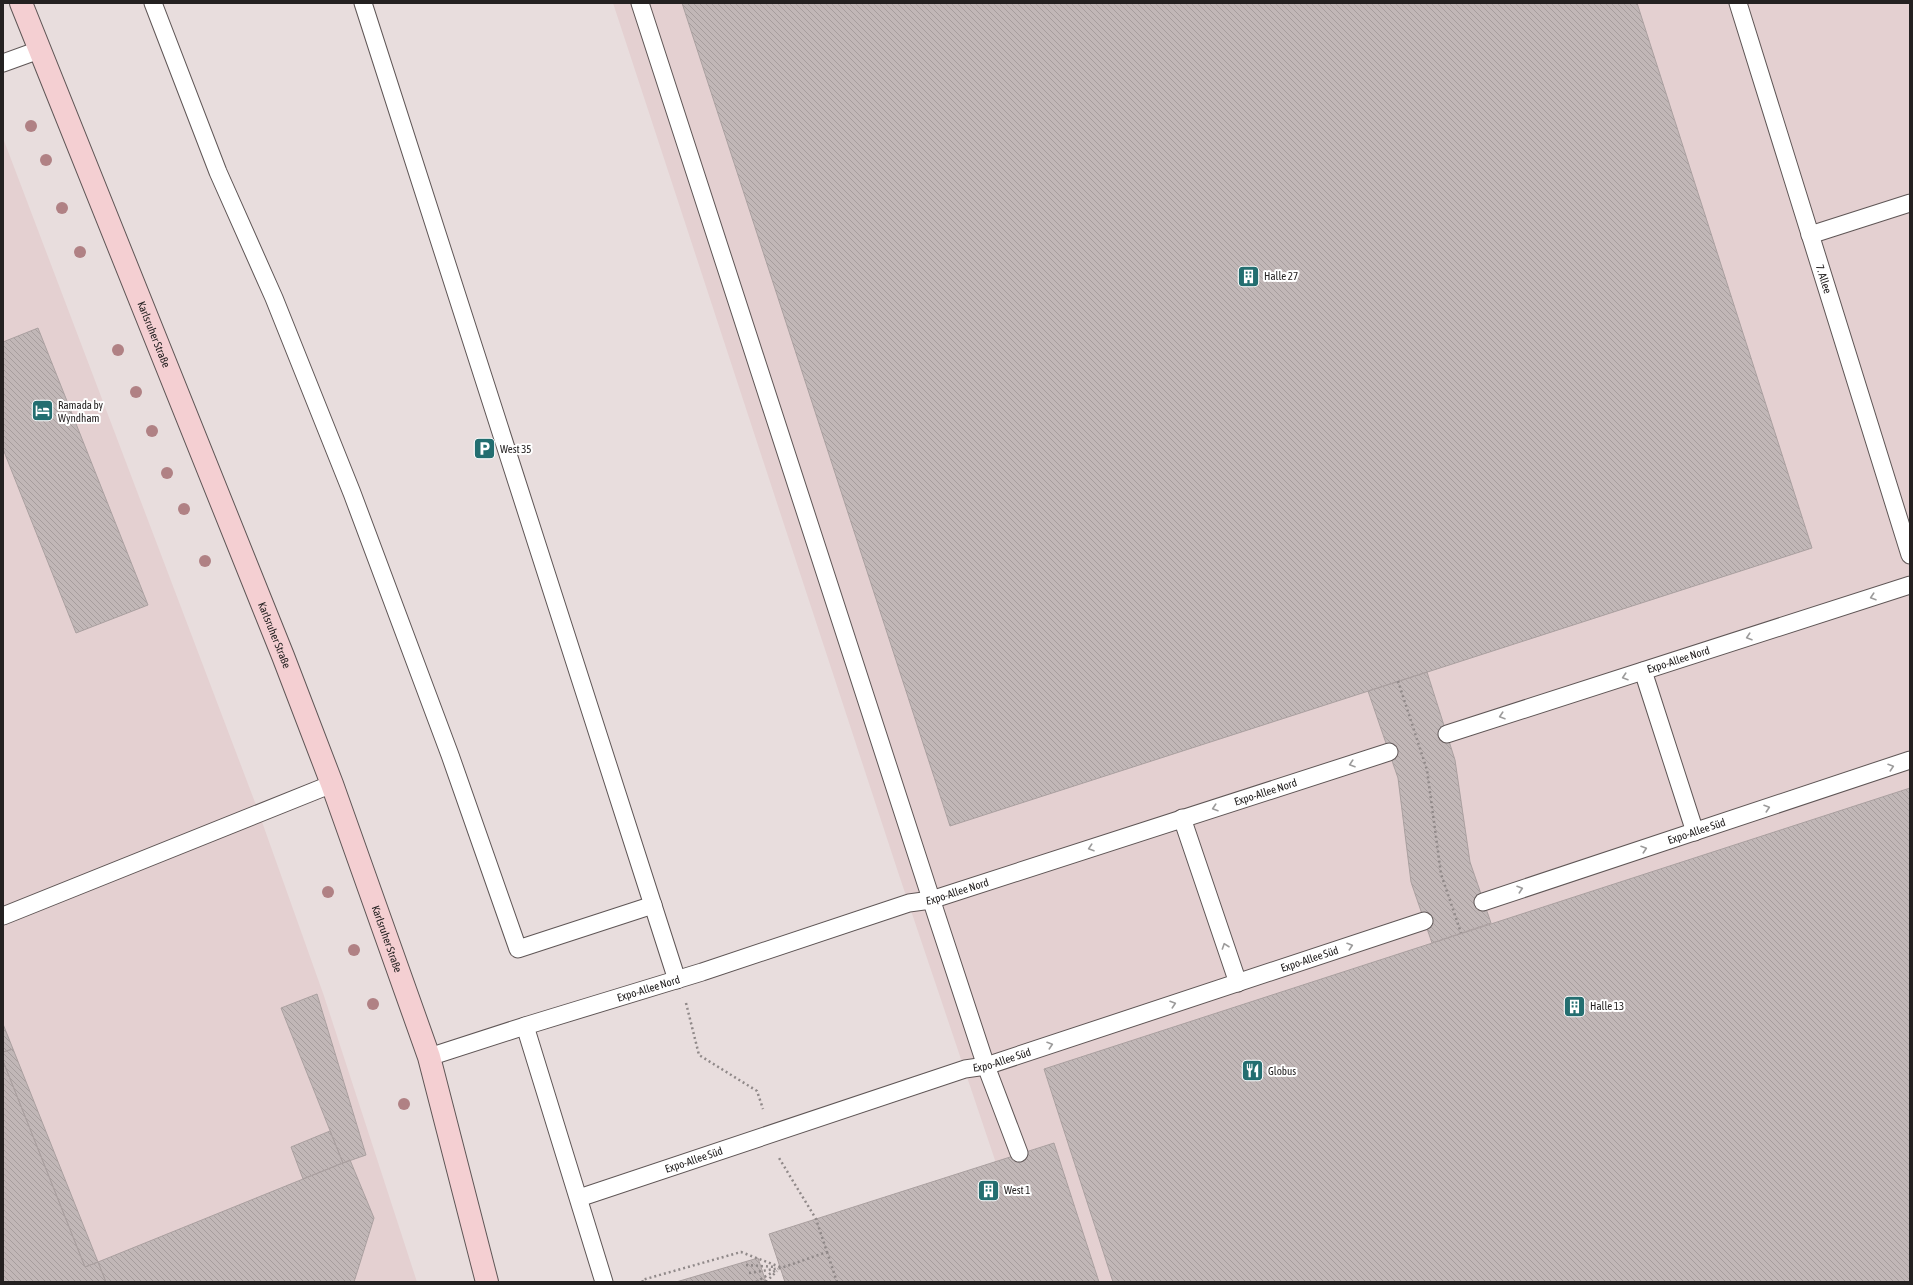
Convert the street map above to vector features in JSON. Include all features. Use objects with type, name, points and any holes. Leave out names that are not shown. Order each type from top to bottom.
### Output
[{"type":"main road","name":"Karlsruher Straße","points":[[21,3],[277,642],[332,784],[429,1057],[487,1282]]},
{"type":"lane","points":[[153,3],[218,172],[274,298],[352,493],[450,755],[518,949],[653,905]]},
{"type":"lane","points":[[363,3],[677,980]]},
{"type":"lane","points":[[640,3],[931,900],[986,1066],[1019,1154]]},
{"type":"lane","name":"7. Allee","points":[[1738,3],[1910,555]]},
{"type":"lane","points":[[3,63],[39,50]]},
{"type":"lane","points":[[1810,234],[1910,203]]},
{"type":"lane","name":"Expo-Allee Nord","points":[[1447,734],[1910,585]]},
{"type":"lane","points":[[1643,671],[1695,832]]},
{"type":"lane","name":"Expo-Allee Nord","points":[[429,1057],[677,980],[909,903],[931,900],[1389,752]]},
{"type":"lane","name":"Expo-Allee Süd","points":[[1483,902],[1910,760]]},
{"type":"lane","points":[[3,916],[332,784]]},
{"type":"lane","points":[[1182,818],[1238,983]]},
{"type":"lane","name":"Expo-Allee Süd","points":[[579,1198],[965,1069],[986,1066],[1424,921]]},
{"type":"lane","points":[[525,1026],[604,1282]]},
{"type":"path","points":[[1398,681],[1427,770],[1441,874],[1461,933]]},
{"type":"path","points":[[677,980],[683,996],[699,1055],[757,1091],[778,1156],[816,1219],[837,1282]]},
{"type":"path","points":[[643,1282],[642,1280],[647,1278],[741,1252],[780,1268]]},
{"type":"path","points":[[749,1273],[780,1268],[827,1252]]},
{"type":"path","points":[[746,1266],[780,1268]]},
{"type":"path","points":[[756,1282],[780,1268]]},
{"type":"path","points":[[766,1282],[780,1268]]},
{"type":"shaded area","points":[[613,3],[1910,3],[1910,1282],[1036,1282],[898,872]]},
{"type":"shaded area","points":[[3,138],[256,805],[324,996],[417,1282],[3,1282]]},
{"type":"building","name":"Halle 27","points":[[682,3],[1637,3],[1812,548],[950,826]]},
{"type":"building","points":[[38,328],[148,605],[76,633],[3,449],[3,342]]},
{"type":"building","points":[[1427,672],[1455,760],[1470,862],[1491,923],[1432,943],[1411,882],[1398,778],[1368,691]]},
{"type":"building","name":"Halle 13","points":[[1910,788],[1910,1282],[1113,1282],[1044,1069]]},
{"type":"building","points":[[317,994],[366,1155],[343,1163],[281,1008]]},
{"type":"building","points":[[3,1024],[13,1049],[3,1052]]},
{"type":"building","points":[[13,1049],[98,1262],[85,1267],[3,1061],[3,1052]]},
{"type":"building","points":[[3,1061],[85,1267],[98,1262],[106,1282],[3,1282]]},
{"type":"building","points":[[330,1131],[343,1163],[303,1179],[291,1147]]},
{"type":"building","name":"West 1","points":[[1054,1143],[1099,1282],[785,1282],[769,1234]]},
{"type":"building","points":[[350,1160],[374,1218],[354,1282],[106,1282],[98,1262]]},
{"type":"building","points":[[758,1258],[766,1282],[676,1282]]},
{"type":"place","name":"Halle 27","points":[[1248,276]]},
{"type":"place","name":"Ramada by Wyndham","points":[[43,411]]},
{"type":"place","name":"West 35","points":[[484,449]]},
{"type":"place","name":"Halle 13","points":[[1574,1006]]},
{"type":"place","name":"Globus","points":[[1253,1071]]},
{"type":"place","name":"West 1","points":[[988,1190]]}]
